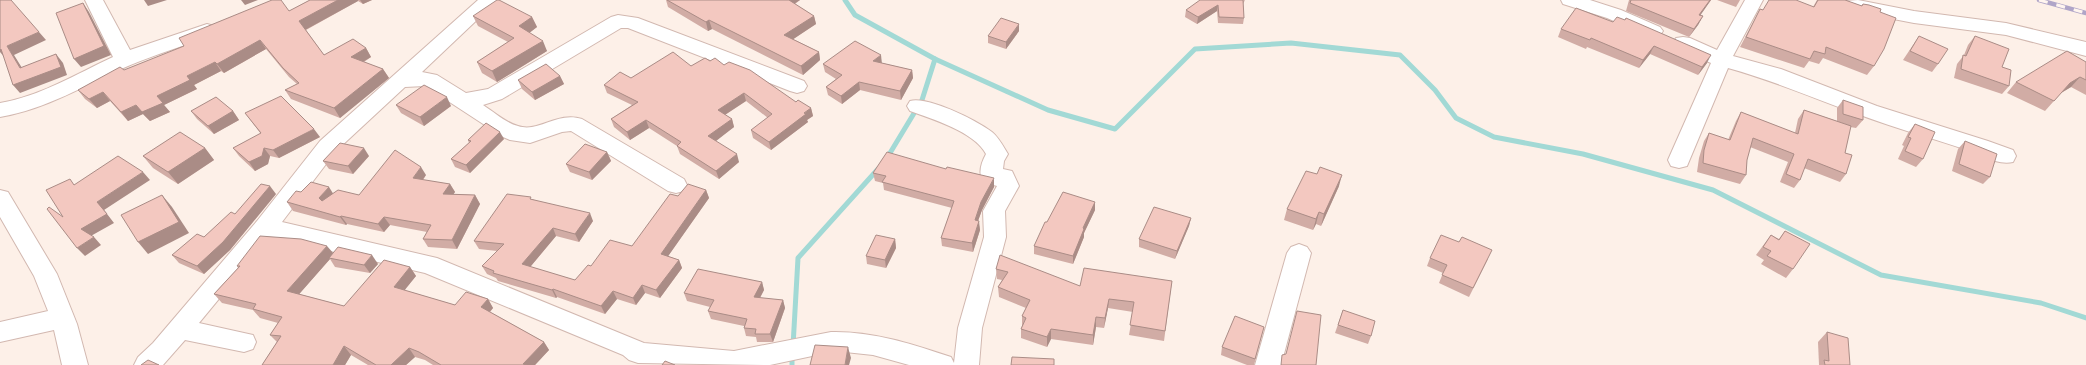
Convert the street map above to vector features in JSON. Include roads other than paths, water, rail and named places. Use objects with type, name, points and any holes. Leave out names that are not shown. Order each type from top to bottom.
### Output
[{"type":"street","points":[[94,0],[125,60]]},
{"type":"street","points":[[147,365],[180,329],[265,227],[328,146],[489,0]]},
{"type":"street","points":[[1570,0],[1614,14],[1722,60],[1781,76],[1870,111],[1980,146],[2005,156]]},
{"type":"street","points":[[1679,160],[1722,60],[1754,0]]},
{"type":"street","points":[[1842,2],[1879,16],[1897,29]]},
{"type":"street","points":[[1842,2],[1914,17],[2006,29],[2086,49]]},
{"type":"street","points":[[461,101],[479,100],[494,94],[618,21],[631,22],[797,86]]},
{"type":"street","points":[[0,110],[22,105],[47,96],[125,60],[224,23]]},
{"type":"street","points":[[400,81],[423,79],[430,80],[510,132],[518,135],[536,136],[566,123],[575,124],[676,185]]},
{"type":"street","points":[[917,106],[948,116],[981,135],[996,150],[997,154],[993,161],[991,176],[1004,177],[1008,186],[994,211],[994,241],[970,328],[966,365]]},
{"type":"street","points":[[0,198],[45,274],[63,318],[75,365]]},
{"type":"street","points":[[265,227],[429,265],[632,348],[632,359],[734,362],[831,342],[846,341],[872,344],[942,365]]},
{"type":"street","points":[[1268,365],[1299,253]]},
{"type":"street","points":[[0,332],[63,318]]},
{"type":"street","points":[[180,329],[244,342]]},
{"type":"waterway","points":[[845,0],[855,15],[935,59]]},
{"type":"waterway","points":[[935,59],[1048,110],[1115,129],[1195,49],[1291,43],[1400,55],[1435,90],[1456,118],[1494,137],[1583,154],[1713,190],[1881,275],[2041,303],[2086,318]]},
{"type":"waterway","points":[[887,158],[922,100],[935,59]]},
{"type":"waterway","points":[[793,346],[798,258],[878,169]]},
{"type":"waterway","points":[[792,354],[792,365]]},
{"type":"railway","points":[[2039,0],[2086,13]]}]
